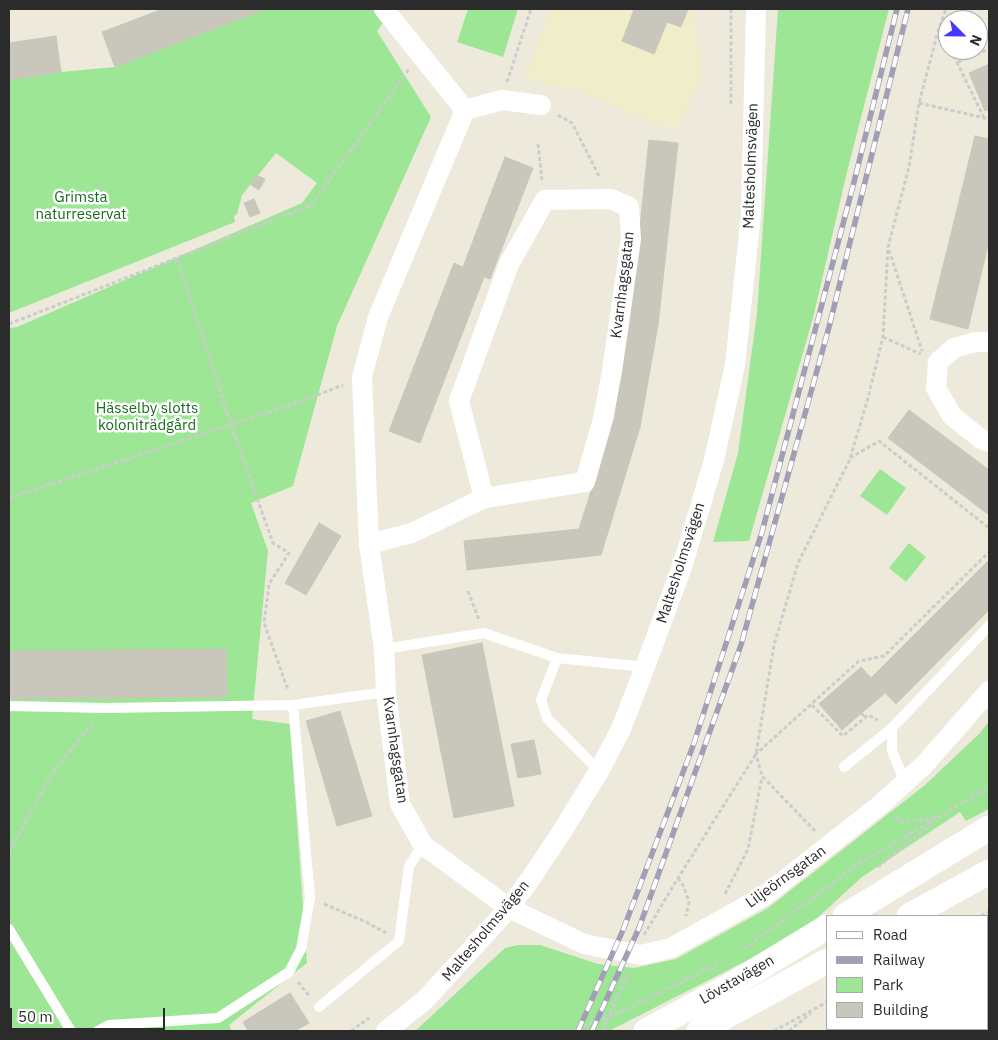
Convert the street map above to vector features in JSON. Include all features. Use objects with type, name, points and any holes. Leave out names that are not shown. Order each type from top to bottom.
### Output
[{"type":"street","points":[[384,9],[465,110],[502,100],[541,105]]},
{"type":"street","name":"Maltesholmsvägen","points":[[386,1031],[425,1000],[509,908],[562,833],[599,771],[621,729],[683,564],[711,469],[735,365],[751,214],[756,9]]},
{"type":"street","name":"Kvarnhagsgatan","points":[[465,110],[378,317],[362,378],[369,544],[384,649],[386,692],[400,804],[423,845],[509,908]]},
{"type":"street","points":[[484,498],[459,401],[509,264],[545,200],[611,199]]},
{"type":"street","name":"Kvarnhagsgatan","points":[[369,544],[412,533],[484,498],[585,482],[603,419],[612,371],[631,239],[629,207],[611,199]]},
{"type":"street","points":[[989,342],[975,342],[954,348],[938,362],[936,388],[952,416],[981,439],[989,442]]},
{"type":"street","name":"Liljeörnsgatan","points":[[509,908],[584,944],[641,955],[671,948],[764,896],[880,805],[924,765],[989,691]]},
{"type":"street","points":[[847,915],[989,828]]},
{"type":"street","points":[[911,915],[989,872]]},
{"type":"street","name":"Lövstavägen","points":[[646,1031],[733,984],[826,928]]},
{"type":"street","name":"Lövstavägen","points":[[700,1031],[826,963]]},
{"type":"lane","points":[[844,767],[892,728],[989,626]]},
{"type":"lane","points":[[384,649],[484,632],[557,658],[645,668]]},
{"type":"lane","points":[[557,658],[541,700],[547,718],[599,771]]},
{"type":"lane","points":[[9,706],[106,708],[293,704],[386,692]]},
{"type":"lane","points":[[98,1031],[109,1025],[218,1018],[289,972],[302,949],[310,898],[293,704]]},
{"type":"lane","points":[[892,728],[892,751],[905,782]]},
{"type":"lane","points":[[319,1006],[399,941],[409,866],[423,845]]},
{"type":"lane","points":[[9,929],[71,1031]]},
{"type":"path","points":[[502,100],[531,9]]},
{"type":"path","points":[[731,9],[732,113]]},
{"type":"path","points":[[707,928],[748,849],[762,776],[756,754],[774,645],[798,563],[850,459],[868,398],[883,337],[888,247],[909,167],[919,103],[938,32]]},
{"type":"path","points":[[984,118],[958,62],[989,48]]},
{"type":"path","points":[[9,324],[311,205],[419,55]]},
{"type":"path","points":[[919,103],[989,119]]},
{"type":"path","points":[[541,105],[572,123],[611,199]]},
{"type":"path","points":[[538,144],[545,200]]},
{"type":"path","points":[[883,337],[924,356],[888,247]]},
{"type":"path","points":[[177,258],[231,424],[273,543],[289,553],[269,584],[264,623],[293,704]]},
{"type":"path","points":[[9,498],[294,404],[362,378]]},
{"type":"path","points":[[850,459],[879,441],[989,528]]},
{"type":"path","points":[[643,936],[756,754],[859,661],[884,656],[989,552]]},
{"type":"path","points":[[468,591],[484,632]]},
{"type":"path","points":[[812,704],[843,736],[868,715],[892,728]]},
{"type":"path","points":[[9,852],[55,769],[106,708]]},
{"type":"path","points":[[861,713],[865,718]]},
{"type":"path","points":[[762,776],[829,846]]},
{"type":"path","points":[[742,950],[857,865],[989,787]]},
{"type":"path","points":[[880,805],[902,822],[940,817]]},
{"type":"path","points":[[876,868],[940,817]]},
{"type":"path","points":[[671,948],[689,902],[684,887],[678,878]]},
{"type":"path","points":[[310,898],[366,922],[399,941]]},
{"type":"path","points":[[572,1031],[625,1010],[726,960]]},
{"type":"path","points":[[602,1031],[628,971]]},
{"type":"path","points":[[289,972],[319,1006]]},
{"type":"path","points":[[774,1031],[826,1003]]},
{"type":"path","points":[[789,1031],[818,1007]]},
{"type":"path","points":[[351,1031],[373,1015]]},
{"type":"shaded area","points":[[551,9],[693,9],[703,72],[677,132],[575,90],[524,79]]},
{"type":"green space","points":[[266,9],[372,9],[383,23],[377,31],[431,117],[337,326],[293,486],[251,503],[268,551],[252,719],[290,724],[307,963],[229,1025],[232,1031],[9,1031],[9,328],[17,327],[302,203],[317,183],[276,153],[242,195],[237,214],[234,216],[235,222],[9,313],[9,80],[61,72],[115,67]]},
{"type":"green space","points":[[468,9],[518,9],[503,57],[457,42]]},
{"type":"green space","points":[[778,9],[889,9],[847,172],[813,318],[749,541],[713,542],[738,453],[757,313]]},
{"type":"green space","points":[[880,469],[906,488],[887,515],[860,496]]},
{"type":"green space","points":[[909,543],[926,557],[906,582],[889,568]]},
{"type":"green space","points":[[989,721],[989,809],[966,821],[960,812],[862,877],[801,933],[609,1031],[415,1031],[505,948],[518,945],[540,945],[598,964],[634,968],[676,959],[768,908],[925,785],[980,733]]},
{"type":"building","points":[[163,9],[266,9],[115,67],[102,32]]},
{"type":"building","points":[[630,9],[688,9],[681,27],[667,22],[654,54],[622,41],[634,10]]},
{"type":"building","points":[[56,36],[61,72],[9,80],[9,43]]},
{"type":"building","points":[[989,64],[989,109],[985,111],[969,73]]},
{"type":"building","points":[[975,136],[989,139],[989,241],[968,329],[930,319]]},
{"type":"building","points":[[649,140],[678,143],[658,325],[640,427],[601,555],[467,570],[464,541],[579,529],[614,419],[630,322]]},
{"type":"building","points":[[505,157],[533,168],[490,279],[484,277],[420,443],[389,431],[454,263],[463,267]]},
{"type":"building","points":[[256,175],[265,179],[259,190],[251,185]]},
{"type":"building","points":[[254,199],[260,213],[250,217],[244,203]]},
{"type":"building","points":[[909,410],[989,470],[989,515],[888,438]]},
{"type":"building","points":[[319,523],[341,536],[306,595],[285,583]]},
{"type":"building","points":[[989,560],[989,610],[896,704],[871,678]]},
{"type":"building","points":[[482,643],[514,806],[454,818],[422,655]]},
{"type":"building","points":[[226,649],[227,697],[9,699],[9,651]]},
{"type":"building","points":[[861,667],[885,693],[842,730],[819,704]]},
{"type":"building","points":[[340,711],[372,816],[337,826],[306,721]]},
{"type":"building","points":[[534,740],[541,774],[518,778],[511,744]]},
{"type":"building","points":[[290,993],[309,1023],[295,1031],[248,1031],[243,1022]]},
{"type":"railway","points":[[578,1031],[623,930],[693,746],[762,532],[853,186],[897,9]]},
{"type":"railway","points":[[592,1031],[639,928],[741,645],[829,327],[908,9]]},
{"type":"park label","name":"Grimsta naturreservat","points":[[81,206]]},
{"type":"park label","name":"Hässelby slotts koloniträdgård","points":[[147,418]]}]
